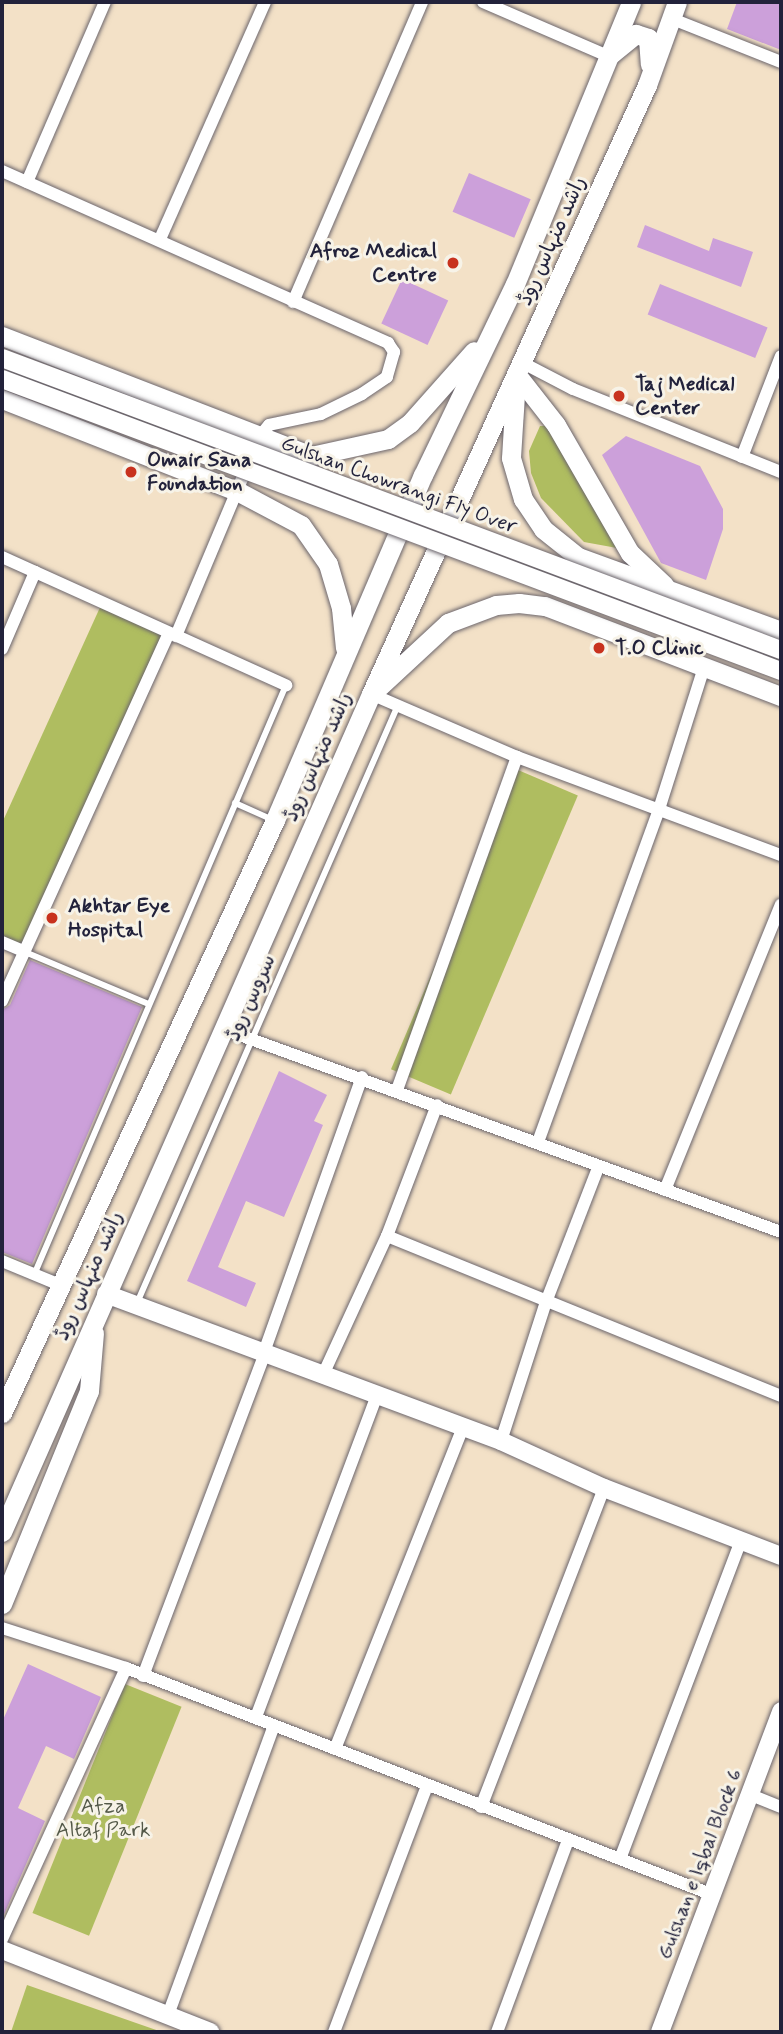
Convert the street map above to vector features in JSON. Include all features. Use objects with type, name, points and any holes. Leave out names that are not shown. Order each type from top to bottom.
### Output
[{"type":"main road","name":"راشد منہاس روڈ","points":[[2,1413],[275,820],[345,649],[492,329],[631,2]]},
{"type":"main road","name":"راشد منہاس روڈ","points":[[2,1532],[371,694],[647,85],[674,10]]},
{"type":"main road","points":[[608,56],[636,34],[648,38],[652,48],[647,85]]},
{"type":"main road","points":[[2,336],[311,456],[388,439],[410,423],[492,329]]},
{"type":"main road","name":"Gulshan Chowrangi Fly Over","points":[[2,358],[781,650]]},
{"type":"main road","points":[[520,369],[556,425],[630,553],[673,593]]},
{"type":"main road","points":[[520,369],[511,458],[523,499],[543,529],[578,557],[781,631]]},
{"type":"main road","name":"Gulshan Chowrangi Fly Over","points":[[2,379],[781,671]]},
{"type":"main road","points":[[2,399],[239,492],[301,525],[328,564],[341,608],[345,649]]},
{"type":"main road","points":[[371,694],[449,623],[496,605],[545,606],[781,696]]},
{"type":"main road","points":[[106,1294],[322,1377],[501,1441],[604,1488],[781,1556]]},
{"type":"main road","points":[[2,1604],[89,1391],[96,1318]]},
{"type":"main road","name":"Gulshan e Iqbal Block 6","points":[[660,2032],[781,1711]]},
{"type":"main road","points":[[2,1950],[211,2032]]},
{"type":"street","points":[[27,182],[105,2]]},
{"type":"street","points":[[160,239],[265,2]]},
{"type":"street","points":[[293,302],[422,2]]},
{"type":"street","points":[[483,2],[608,56]]},
{"type":"street","points":[[674,10],[781,62]]},
{"type":"street","points":[[2,171],[160,239],[293,302],[388,343],[395,362],[387,377],[362,394],[321,414],[269,425],[260,436],[239,492],[2,1001]]},
{"type":"street","points":[[742,457],[781,356]]},
{"type":"street","points":[[520,369],[781,472]]},
{"type":"street","points":[[2,557],[286,685]]},
{"type":"street","points":[[2,649],[35,572]]},
{"type":"street","points":[[538,1143],[660,806],[704,667]]},
{"type":"street","points":[[371,694],[517,757],[660,806],[781,855]]},
{"type":"street","points":[[397,1090],[517,757]]},
{"type":"street","points":[[665,1190],[781,905]]},
{"type":"street","points":[[2,942],[25,952]]},
{"type":"street","points":[[223,1028],[251,1042],[362,1077],[598,1168],[781,1231]]},
{"type":"street","points":[[143,1676],[263,1355],[362,1077]]},
{"type":"street","points":[[322,1377],[387,1236],[437,1105]]},
{"type":"street","points":[[501,1441],[546,1302],[598,1168]]},
{"type":"street","points":[[387,1236],[781,1396]]},
{"type":"street","points":[[2,1261],[60,1285]]},
{"type":"street","points":[[256,1717],[377,1395]]},
{"type":"street","points":[[335,1749],[463,1427]]},
{"type":"street","points":[[481,1807],[604,1488]]},
{"type":"street","points":[[620,1859],[741,1541]]},
{"type":"street","points":[[2,1628],[126,1668],[713,1895]]},
{"type":"street","points":[[2,1939],[126,1668]]},
{"type":"street","points":[[168,2015],[274,1726]]},
{"type":"street","points":[[334,2032],[427,1786]]},
{"type":"street","points":[[751,1796],[781,1807]]},
{"type":"street","points":[[498,2032],[568,1840]]},
{"type":"lane","points":[[34,1275],[286,685]]},
{"type":"lane","name":"سروس روڈ","points":[[136,1305],[398,705]]},
{"type":"lane","points":[[235,803],[275,820]]},
{"type":"lane","points":[[25,952],[149,1004]]},
{"type":"green space","points":[[540,426],[549,426],[617,548],[584,542],[541,498],[531,473],[529,451]]},
{"type":"green space","points":[[102,603],[169,633],[25,953],[2,943],[2,823]]},
{"type":"green space","points":[[518,770],[578,795],[451,1095],[391,1069]]},
{"type":"green space","name":"Afza Altaf Park","points":[[125,1684],[182,1707],[89,1936],[32,1913]]},
{"type":"green space","points":[[27,1985],[162,2032],[11,2032]]},
{"type":"building","points":[[737,2],[781,2],[781,50],[727,29]]},
{"type":"building","points":[[469,173],[531,199],[514,238],[453,212]]},
{"type":"building","points":[[645,225],[709,251],[713,238],[753,252],[741,287],[637,247]]},
{"type":"building","points":[[402,279],[448,301],[428,345],[381,323]]},
{"type":"building","points":[[660,284],[768,327],[755,358],[648,315]]},
{"type":"building","points":[[626,436],[700,466],[723,509],[723,529],[706,580],[661,563],[602,455]]},
{"type":"building","points":[[30,960],[142,1007],[32,1264],[2,1252],[2,1010],[10,1005]]},
{"type":"building","points":[[279,1071],[327,1095],[314,1121],[323,1125],[284,1217],[246,1201],[218,1267],[256,1283],[246,1307],[187,1281]]},
{"type":"building","points":[[28,1664],[101,1697],[74,1759],[46,1746],[18,1808],[45,1821],[2,1919],[2,1722]]},
{"type":"place","name":"Afroz Medical Centre","points":[[453,263]]},
{"type":"place","name":"Taj Medical Center","points":[[619,396]]},
{"type":"place","name":"Omair Sana Foundation","points":[[131,472]]},
{"type":"place","name":"T.O Clinic","points":[[599,648]]},
{"type":"place","name":"Akhtar Eye Hospital","points":[[52,918]]}]
